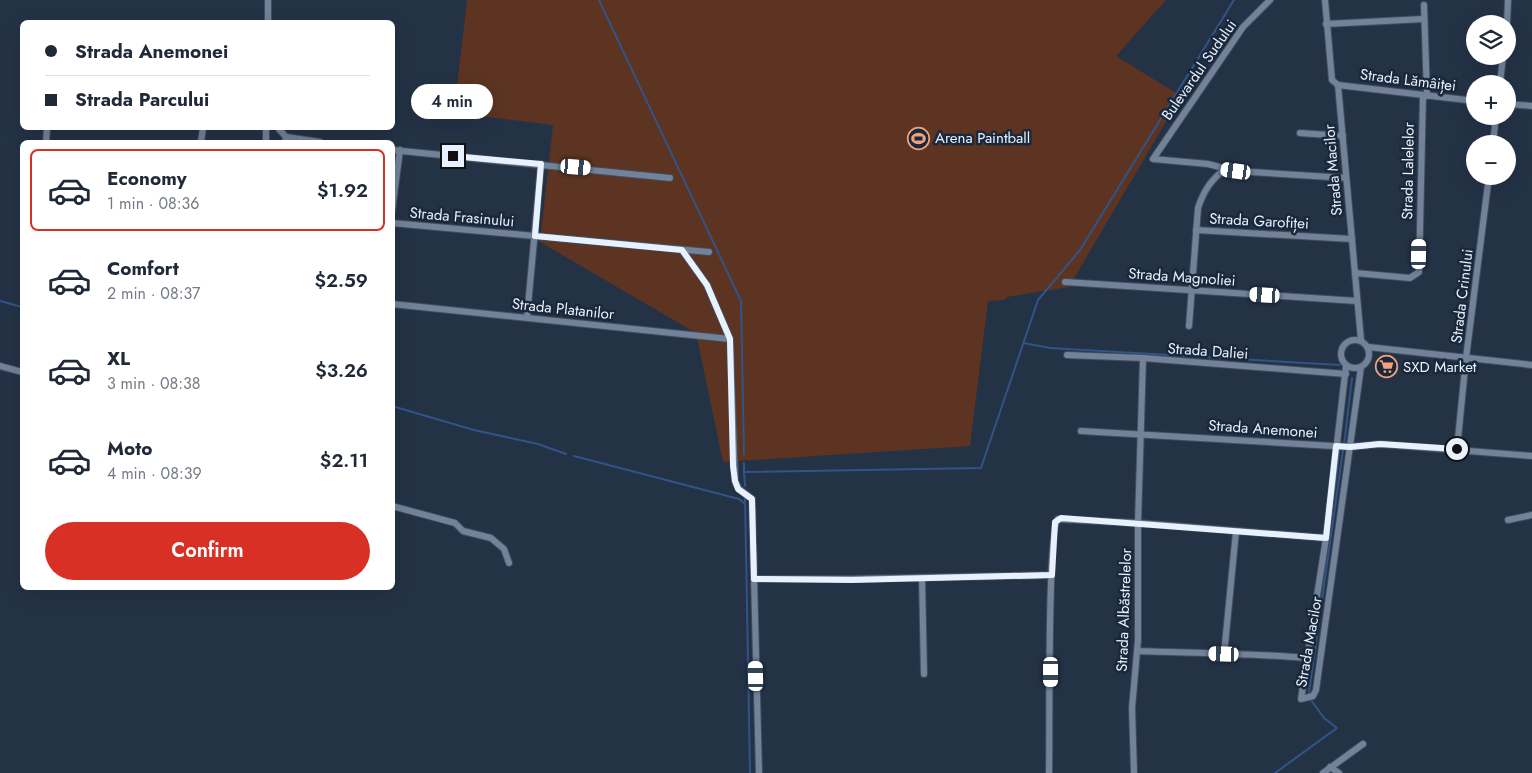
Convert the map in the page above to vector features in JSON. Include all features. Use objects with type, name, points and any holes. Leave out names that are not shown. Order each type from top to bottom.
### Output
[{"type":"street","points":[[268,0],[268,20]]},
{"type":"street","name":"Bulevardul Sudului","points":[[1225,169],[1208,164],[1152,159],[1243,27],[1270,0]]},
{"type":"street","name":"Strada Macilor","points":[[1325,0],[1332,80],[1338,85],[1361,340]]},
{"type":"street","points":[[1507,15],[1508,0]]},
{"type":"street","name":"Strada Lalelelor","points":[[1355,273],[1410,278],[1416,276],[1419,272],[1425,96],[1424,5]]},
{"type":"street","points":[[1326,24],[1424,19]]},
{"type":"street","name":"Strada Lămâiței","points":[[1338,85],[1466,100]]},
{"type":"street","points":[[1516,105],[1532,106]]},
{"type":"street","points":[[1300,133],[1343,136]]},
{"type":"street","points":[[395,165],[396,150],[670,178]]},
{"type":"street","points":[[527,317],[541,164]]},
{"type":"street","points":[[1189,326],[1198,208],[1203,192],[1210,182],[1225,169],[1346,178]]},
{"type":"street","name":"Strada Crinului","points":[[1457,449],[1466,358],[1488,185]]},
{"type":"street","name":"Strada Frasinului","points":[[395,223],[709,252]]},
{"type":"street","name":"Strada Garofiței","points":[[1196,230],[1352,238]]},
{"type":"street","points":[[682,250],[707,285],[730,339],[735,481],[738,489],[752,499],[759,773]]},
{"type":"street","name":"Strada Magnoliei","points":[[1065,282],[1357,301]]},
{"type":"street","name":"Strada Platanilor","points":[[395,304],[730,339]]},
{"type":"street","points":[[1361,340],[1368,347],[1370,355],[1367,362],[1361,367],[1351,368],[1346,366],[1341,356],[1344,344],[1349,341],[1361,340]]},
{"type":"street","points":[[1368,347],[1532,365]]},
{"type":"street","name":"Strada Daliei","points":[[1067,355],[1143,358],[1346,374]]},
{"type":"street","name":"Strada Albăstrelelor","points":[[1134,773],[1132,708],[1138,651],[1138,523],[1143,358]]},
{"type":"street","points":[[0,366],[20,371]]},
{"type":"street","name":"Strada Macilor","points":[[1346,366],[1326,538],[1306,658],[1302,698],[1313,696],[1316,690],[1361,367]]},
{"type":"street","name":"Strada Anemonei","points":[[1081,431],[1140,433],[1349,447],[1380,444],[1532,456]]},
{"type":"street","points":[[395,507],[455,523],[463,531],[491,538],[504,549],[509,563]]},
{"type":"street","points":[[1508,520],[1532,515]]},
{"type":"street","points":[[1049,773],[1052,575],[1054,529],[1058,519],[1138,523],[1326,538]]},
{"type":"street","points":[[1224,654],[1236,531]]},
{"type":"street","points":[[754,579],[1052,575]]},
{"type":"street","points":[[922,578],[924,674]]},
{"type":"street","points":[[1138,651],[1250,653],[1306,658]]},
{"type":"street","points":[[1323,773],[1363,744]]},
{"type":"street","points":[[1330,767],[1339,773]]},
{"type":"shaded area","points":[[467,0],[1166,0],[1116,56],[1181,96],[1069,287],[1007,297],[1005,300],[988,301],[970,446],[723,462],[696,333],[540,242],[553,125],[454,113]]},
{"type":"waterway","points":[[599,0],[741,301],[744,454]]},
{"type":"waterway","points":[[744,463],[744,472],[981,468],[1038,300],[1080,250],[1234,0]]},
{"type":"waterway","points":[[0,301],[20,306]]},
{"type":"waterway","points":[[1024,343],[1050,348],[1340,365]]},
{"type":"waterway","points":[[1344,445],[1352,378]]},
{"type":"waterway","points":[[395,407],[474,430],[538,444],[566,454]]},
{"type":"waterway","points":[[1309,692],[1343,450]]},
{"type":"waterway","points":[[574,456],[739,499],[744,503]]},
{"type":"waterway","points":[[744,472],[745,486]]},
{"type":"waterway","points":[[745,498],[750,773]]},
{"type":"waterway","points":[[1275,773],[1337,728],[1324,718],[1311,700]]},
{"type":"place","name":"Arena Paintball","points":[[919,138]]},
{"type":"place","name":"SXD Market","points":[[1387,367]]},
{"type":"route","points":[[453,156],[541,164],[535,236],[682,250],[692,261],[707,285],[730,339],[733,466],[738,489],[751,496],[752,499],[754,579],[852,580],[1052,575],[1055,522],[1061,518],[1326,538],[1336,446],[1350,447],[1380,444],[1457,449]]}]
